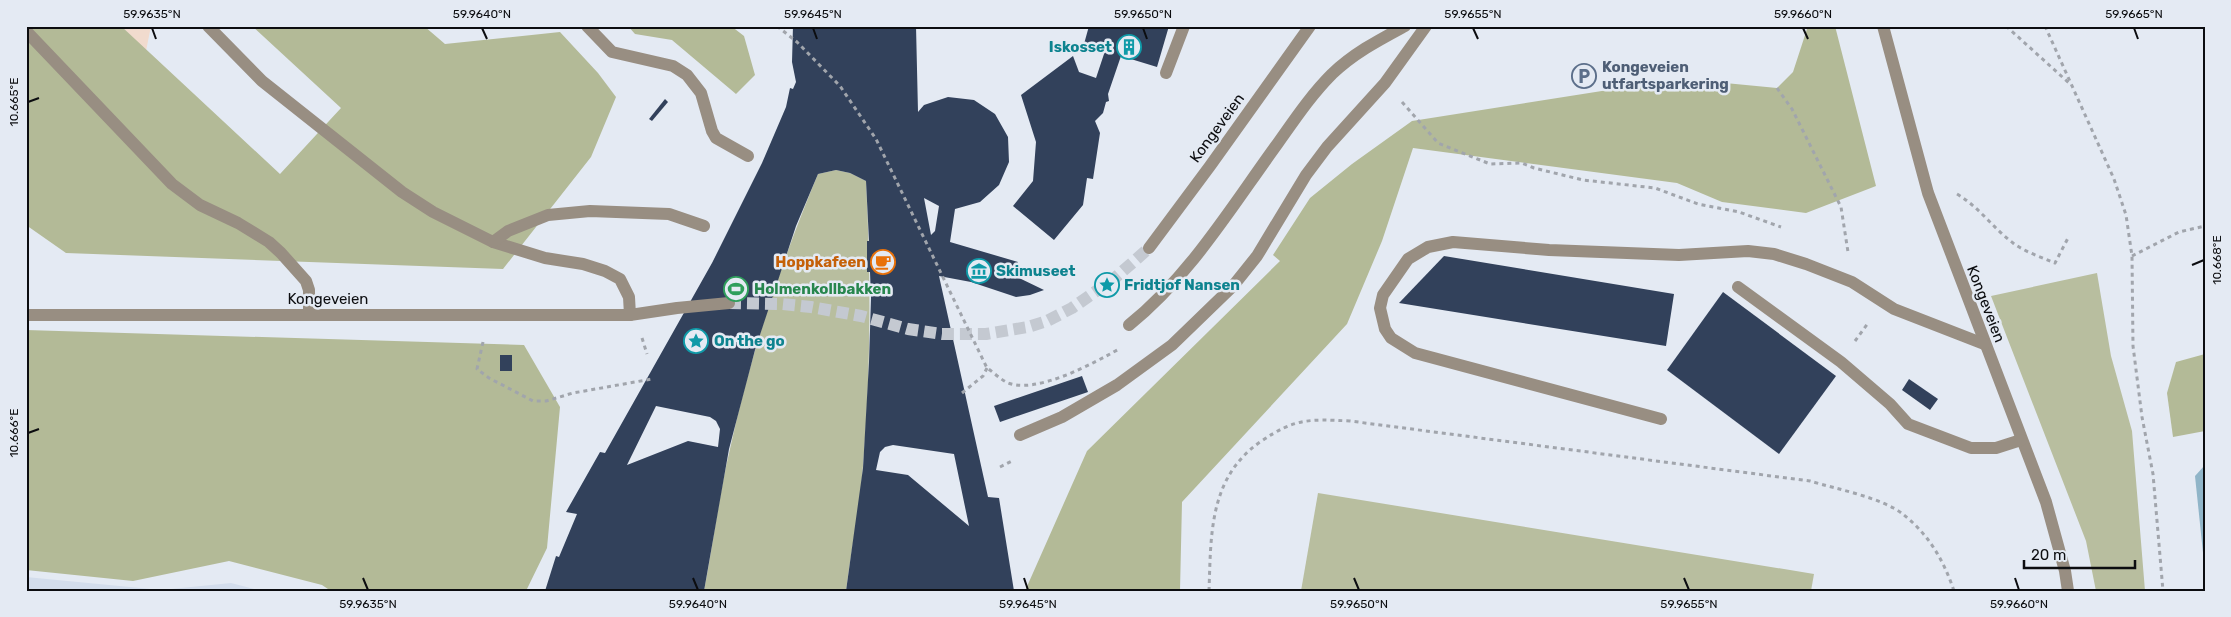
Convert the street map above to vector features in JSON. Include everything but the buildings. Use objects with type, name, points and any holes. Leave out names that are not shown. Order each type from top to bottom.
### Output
[{"type":"street","points":[[208,26],[262,81],[402,192],[434,212],[493,242],[545,258],[583,264],[605,271],[620,279],[629,297],[630,315]]},
{"type":"street","points":[[587,26],[612,52],[673,66],[687,75],[702,93],[716,138],[748,156]]},
{"type":"street","points":[[1166,73],[1184,26]]},
{"type":"street","name":"Kongeveien","points":[[1149,248],[1310,26]]},
{"type":"street","points":[[1129,325],[1151,307],[1187,267],[1304,106],[1332,74],[1360,51],[1405,26]]},
{"type":"street","points":[[1020,436],[1062,417],[1117,385],[1172,345],[1233,286],[1257,256],[1306,175],[1327,147],[1385,83],[1426,26]]},
{"type":"street","name":"Kongeveien","points":[[1883,26],[1928,193],[1984,344],[2046,502],[2065,572],[2068,591]]},
{"type":"street","points":[[26,31],[172,184],[200,205],[238,224],[268,242],[281,253],[306,281],[309,290],[309,316]]},
{"type":"street","points":[[493,242],[508,231],[548,215],[590,212],[669,214],[704,226]]},
{"type":"street","points":[[1661,419],[1415,353],[1391,338],[1384,329],[1380,308],[1383,296],[1408,258],[1428,247],[1454,242],[1549,250],[1679,255],[1748,251],[1774,254],[1852,282],[1894,309],[1984,344]]},
{"type":"street","points":[[1738,286],[1841,362],[1890,404],[1908,424],[1971,448],[1996,448],[2021,440]]},
{"type":"street","name":"Kongeveien","points":[[26,314],[309,316],[630,315],[730,303]]},
{"type":"path","points":[[777,26],[797,42],[840,86],[876,139],[987,368],[1007,382],[1028,386],[1084,369],[1126,344]]},
{"type":"path","points":[[2006,26],[2072,85]]},
{"type":"path","points":[[2045,26],[2114,179],[2126,215],[2132,256],[2133,346],[2142,417],[2153,474],[2163,591]]},
{"type":"path","points":[[1385,83],[1438,143],[1490,164],[1522,162],[1534,168],[1583,180],[1655,188],[1698,204],[1739,212],[1788,229]]},
{"type":"path","points":[[1777,88],[1792,109],[1841,207],[1852,282]]},
{"type":"path","points":[[1928,193],[1956,193],[1968,201],[2013,242],[2027,251],[2055,262],[2068,238]]},
{"type":"path","points":[[2132,256],[2179,232],[2205,226]]},
{"type":"path","points":[[1853,344],[1870,321]]},
{"type":"path","points":[[642,338],[647,354]]},
{"type":"path","points":[[483,342],[477,369],[490,378],[533,400],[546,401],[573,393],[652,379]]},
{"type":"path","points":[[962,393],[983,376],[987,368]]},
{"type":"path","points":[[1209,591],[1213,524],[1221,489],[1231,469],[1246,452],[1279,429],[1296,422],[1316,419],[1350,421],[1810,481],[1879,502],[1903,514],[1926,536],[1938,553],[1954,591]]},
{"type":"shaded area","points":[[121,26],[151,26],[146,51]]},
{"type":"shaded area","points":[[26,577],[161,590],[231,583],[262,591],[26,591]]},
{"type":"green space","points":[[26,26],[121,26],[280,174],[341,108],[252,26],[424,26],[445,44],[560,32],[598,73],[616,97],[591,157],[503,269],[66,253],[26,225]]},
{"type":"green space","points":[[628,26],[731,26],[744,36],[755,75],[736,94],[672,40],[635,34]]},
{"type":"green space","points":[[1818,26],[1835,26],[1876,186],[1806,213],[1722,202],[1677,183],[1413,148],[1382,241],[1347,324],[1182,502],[1180,591],[1025,591],[1087,451],[1280,261],[1273,255],[1310,198],[1352,164],[1412,121],[1659,82],[1694,80],[1777,88],[1793,72],[1807,29]]},
{"type":"green space","points":[[836,170],[850,173],[866,181],[869,253],[869,359],[866,430],[860,497],[846,591],[704,591],[730,449],[757,344],[791,241],[818,174]]},
{"type":"green space","points":[[2097,273],[2111,356],[2132,431],[2145,591],[2096,591],[2086,541],[1991,296]]},
{"type":"green space","points":[[26,330],[524,345],[560,407],[547,548],[526,591],[331,591],[322,585],[229,561],[133,581],[26,570]]},
{"type":"green space","points":[[2205,354],[2205,431],[2173,437],[2167,393],[2176,362]]},
{"type":"green space","points":[[1318,493],[1814,574],[1811,591],[1301,591]]},
{"type":"water","points":[[2205,465],[2205,572],[2195,476]]},
{"type":"tunnel","points":[[729,303],[782,304],[811,307],[861,316],[908,329],[942,334],[986,334],[1028,327],[1047,321],[1072,308],[1115,278],[1149,248]]},
{"type":"place","name":"Iskosset","points":[[1129,47]]},
{"type":"place","name":"Kongeveien utfartsparkering","points":[[1584,76]]},
{"type":"place","name":"Hoppkafeen","points":[[883,262]]},
{"type":"place","name":"Skimuseet","points":[[979,271]]},
{"type":"place","name":"Fridtjof Nansen","points":[[1107,285]]},
{"type":"place","name":"Holmenkollbakken","points":[[736,289]]},
{"type":"place","name":"On the go","points":[[696,341]]}]
